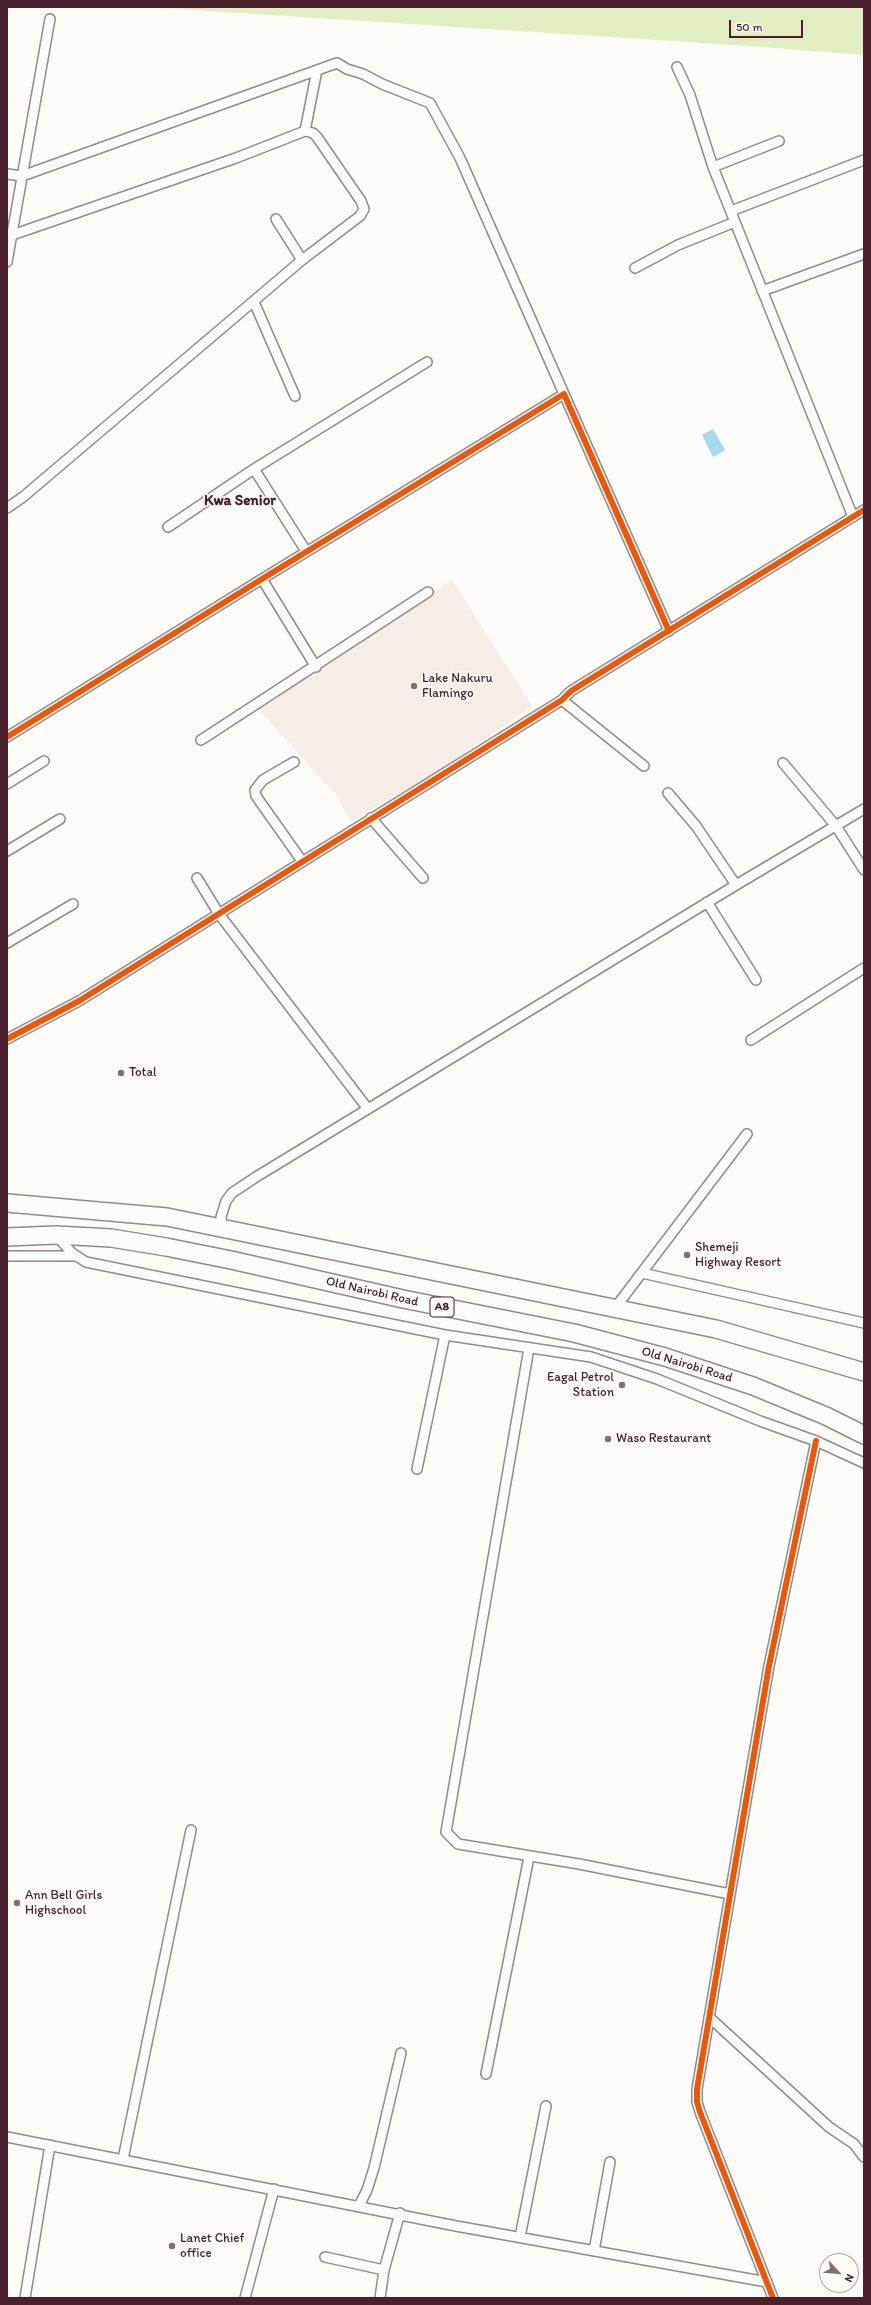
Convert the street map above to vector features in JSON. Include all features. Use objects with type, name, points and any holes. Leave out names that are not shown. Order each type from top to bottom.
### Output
[{"type":"highway","points":[[7,1203],[167,1217],[716,1329],[864,1372]]},
{"type":"highway","name":"Old Nairobi Road","points":[[7,1237],[56,1236],[111,1238],[166,1247],[231,1260],[403,1299],[574,1333],[665,1357],[754,1386],[826,1416],[864,1436]]},
{"type":"street","points":[[7,262],[50,19]]},
{"type":"street","points":[[7,174],[22,176],[338,63],[347,69],[363,74],[430,103],[460,158],[669,630]]},
{"type":"street","points":[[677,66],[690,95],[713,167],[853,517]]},
{"type":"street","points":[[305,131],[317,70]]},
{"type":"street","points":[[7,508],[23,497],[302,260],[360,216],[364,209],[361,201],[317,137],[313,133],[305,131],[236,158],[12,235]]},
{"type":"street","points":[[713,167],[780,141]]},
{"type":"street","points":[[731,211],[864,160]]},
{"type":"street","points":[[276,219],[302,260]]},
{"type":"street","points":[[635,268],[678,245],[735,222]]},
{"type":"street","points":[[762,291],[864,254]]},
{"type":"street","points":[[254,302],[295,396]]},
{"type":"street","points":[[168,528],[254,470],[427,362]]},
{"type":"street","points":[[7,737],[306,551],[564,394]]},
{"type":"street","points":[[254,470],[306,551]]},
{"type":"street","points":[[7,1040],[79,1001],[562,700],[571,691],[864,510]]},
{"type":"street","points":[[262,579],[316,667]]},
{"type":"street","points":[[201,740],[316,667],[428,592]]},
{"type":"street","points":[[562,700],[644,766]]},
{"type":"street","points":[[7,784],[44,761]]},
{"type":"street","points":[[294,762],[263,780],[255,790],[256,796],[302,861]]},
{"type":"street","points":[[783,763],[836,826],[864,870]]},
{"type":"street","points":[[668,793],[696,826],[736,885]]},
{"type":"street","points":[[222,1228],[221,1217],[226,1201],[232,1193],[707,902],[864,809]]},
{"type":"street","points":[[371,818],[423,878]]},
{"type":"street","points":[[7,851],[60,820]]},
{"type":"street","points":[[196,878],[219,914],[368,1109]]},
{"type":"street","points":[[707,902],[756,980]]},
{"type":"street","points":[[7,943],[73,904]]},
{"type":"street","points":[[751,1040],[864,968]]},
{"type":"street","points":[[614,1308],[747,1134]]},
{"type":"street","points":[[56,1236],[76,1256],[86,1262],[444,1335],[591,1357],[640,1373],[760,1421],[816,1441],[864,1463]]},
{"type":"street","points":[[7,1256],[76,1256]]},
{"type":"street","points":[[642,1273],[864,1323]]},
{"type":"street","points":[[417,1469],[444,1335]]},
{"type":"street","points":[[529,1348],[446,1832],[458,1844],[529,1857],[579,1864],[730,1894]]},
{"type":"street","points":[[773,2298],[697,2102],[697,2089],[769,1666],[816,1441]]},
{"type":"street","points":[[123,2159],[191,1830]]},
{"type":"street","points":[[486,2074],[529,1857]]},
{"type":"street","points":[[709,2017],[829,2127],[854,2144],[864,2157]]},
{"type":"street","points":[[359,2206],[367,2190],[374,2168],[401,2053]]},
{"type":"street","points":[[520,2237],[546,2106]]},
{"type":"street","points":[[7,2137],[520,2237],[767,2282]]},
{"type":"street","points":[[25,2298],[50,2145]]},
{"type":"street","points":[[594,2251],[610,2162]]},
{"type":"street","points":[[245,2298],[274,2189]]},
{"type":"street","points":[[380,2298],[384,2270],[400,2213]]},
{"type":"street","points":[[325,2257],[384,2270]]},
{"type":"shaded area","points":[[452,580],[532,706],[440,770],[351,821],[336,795],[258,709]]},
{"type":"green space","points":[[148,7],[864,7],[864,55],[750,46]]},
{"type":"water","points":[[713,429],[725,450],[713,457],[702,435]]},
{"type":"cycle path","points":[[7,737],[564,394],[669,631]]},
{"type":"cycle path","points":[[7,1039],[79,1001],[562,700],[571,691],[864,510]]},
{"type":"cycle path","points":[[773,2298],[700,2112],[697,2102],[697,2089],[769,1666],[816,1441]]},
{"type":"place","name":"Lake Nakuru Flamingo","points":[[414,686]]},
{"type":"place","name":"Total","points":[[121,1073]]},
{"type":"place","name":"Shemeji Highway Resort","points":[[687,1255]]},
{"type":"place","name":"Eagal Petrol Station","points":[[622,1385]]},
{"type":"place","name":"Waso Restaurant","points":[[608,1439]]},
{"type":"place","name":"Ann Bell Girls Highschool","points":[[17,1903]]},
{"type":"place","name":"Lanet Chief office","points":[[172,2246]]},
{"type":"district","name":"Kwa Senior","points":[[240,501]]}]
